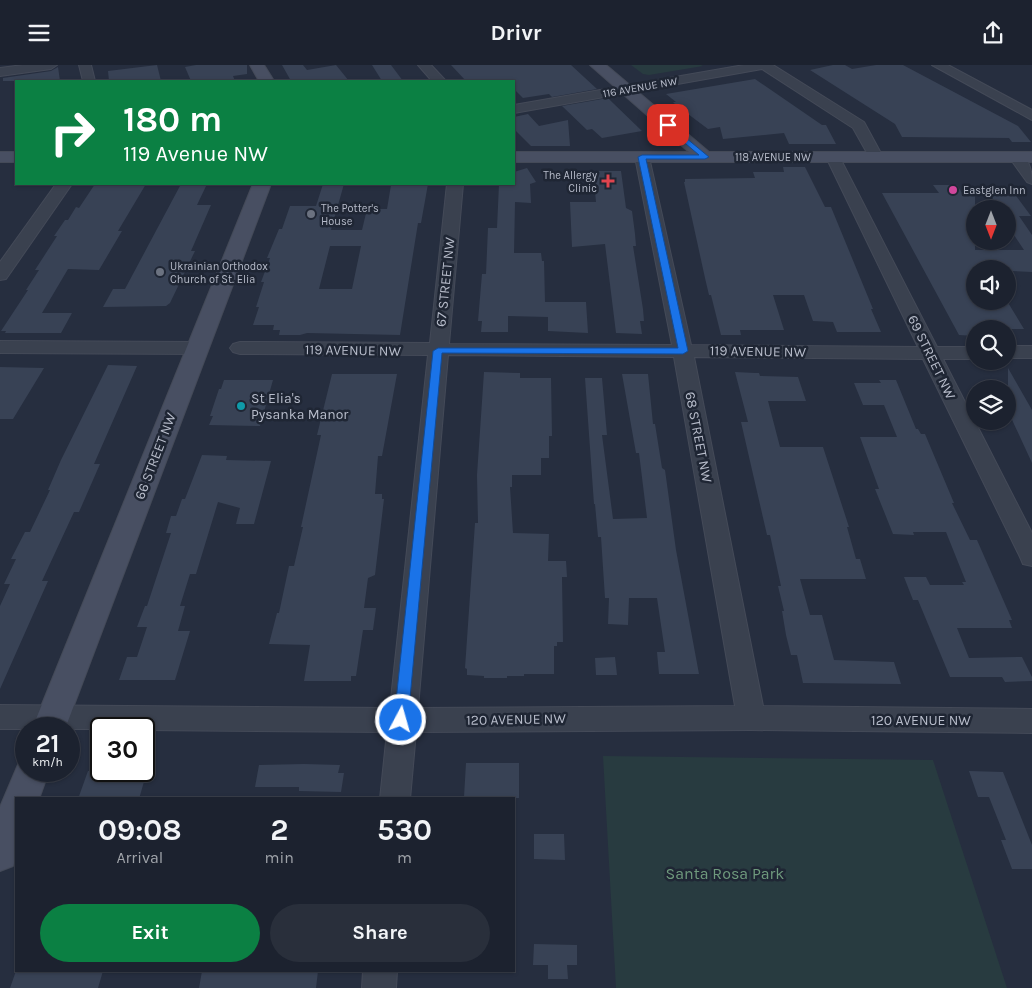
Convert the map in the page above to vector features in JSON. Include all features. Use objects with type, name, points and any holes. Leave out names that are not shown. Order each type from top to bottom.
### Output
[{"type":"main road","points":[[257,65],[265,80]]},
{"type":"main road","points":[[598,65],[705,157]]},
{"type":"main road","points":[[0,157],[15,157]]},
{"type":"main road","name":"118 AVENUE NW","points":[[515,157],[1024,157]]},
{"type":"main road","name":"66 STREET NW","points":[[53,717],[262,185]]},
{"type":"main road","points":[[22,797],[28,782]]},
{"type":"main road","points":[[0,853],[15,814]]},
{"type":"street","points":[[0,72],[52,65]]},
{"type":"street","points":[[85,65],[89,80]]},
{"type":"street","points":[[424,65],[438,80]]},
{"type":"street","points":[[765,65],[859,125],[876,157]]},
{"type":"street","name":"116 AVENUE NW","points":[[515,109],[765,65]]},
{"type":"street","points":[[938,65],[1032,117]]},
{"type":"street","name":"68 STREET NW","points":[[642,157],[683,351],[751,718]]},
{"type":"street","name":"69 STREET NW","points":[[833,157],[1032,557]]},
{"type":"street","points":[[1024,157],[1032,179]]},
{"type":"street","points":[[0,275],[63,185]]},
{"type":"street","name":"67 STREET NW","points":[[395,797],[401,720],[455,185]]},
{"type":"street","points":[[0,347],[197,348]]},
{"type":"street","name":"119 AVENUE NW","points":[[240,348],[438,351],[966,353]]},
{"type":"street","points":[[1016,352],[1032,352]]},
{"type":"street","name":"120 AVENUE NW","points":[[0,717],[15,719]]},
{"type":"street","name":"120 AVENUE NW","points":[[80,723],[751,718],[1032,721]]},
{"type":"street","points":[[379,988],[380,972]]},
{"type":"green space","points":[[631,65],[703,66],[649,75],[643,74]]},
{"type":"green space","name":"Santa Rosa Park","points":[[603,756],[933,760],[1007,988],[616,988]]},
{"type":"building","points":[[157,65],[161,80],[109,80],[108,71]]},
{"type":"building","points":[[196,65],[247,65],[247,74],[233,76],[235,80],[191,80],[185,67]]},
{"type":"building","points":[[282,65],[303,65],[307,70],[336,65],[348,80],[290,80]]},
{"type":"building","points":[[372,65],[391,65],[402,80],[381,80]]},
{"type":"building","points":[[451,65],[571,65],[597,89],[552,97],[549,94],[523,98],[515,90],[515,80],[465,80]]},
{"type":"building","points":[[833,65],[845,65],[852,69],[876,65],[903,65],[1018,126],[1031,142],[1012,142],[1009,138],[902,137],[895,124],[810,70]]},
{"type":"building","points":[[58,67],[60,80],[3,81],[3,78],[51,71]]},
{"type":"building","points":[[755,79],[822,125],[826,125],[836,144],[789,144],[784,133],[723,139],[720,127],[708,129],[676,105],[673,102],[676,102],[666,94]]},
{"type":"building","points":[[608,98],[642,131],[602,138],[592,129],[587,130],[562,106]]},
{"type":"building","points":[[528,114],[539,126],[568,120],[570,146],[531,146],[515,130],[515,117]]},
{"type":"building","points":[[783,167],[805,167],[825,207],[831,207],[881,332],[837,332],[833,322],[813,321],[804,295],[773,295],[784,330],[740,330],[741,335],[721,335],[705,278],[684,182],[685,179],[755,178],[753,172],[784,172]]},
{"type":"building","points":[[527,168],[536,182],[530,184],[531,203],[515,202],[514,253],[541,253],[542,261],[544,261],[545,302],[586,302],[588,333],[548,331],[548,317],[508,316],[508,332],[481,332],[482,321],[478,321],[482,274],[486,274],[488,228],[497,228],[499,185],[515,185],[515,172]]},
{"type":"building","points":[[593,171],[621,171],[626,208],[632,211],[635,234],[636,246],[633,246],[644,321],[640,321],[642,334],[616,333],[605,244],[572,247],[570,202],[596,202]]},
{"type":"building","points":[[94,185],[145,185],[118,231],[122,231],[99,270],[68,269],[42,313],[72,313],[61,333],[5,333],[6,331],[1,331],[28,290],[26,290],[39,270],[35,270],[57,236],[54,236],[76,207],[79,208]]},
{"type":"building","points":[[180,185],[207,185],[197,205],[211,205],[191,251],[195,251],[170,303],[166,306],[103,307],[113,289],[125,289]]},
{"type":"building","points":[[323,185],[344,185],[331,230],[362,230],[367,209],[387,209],[391,185],[428,185],[421,223],[418,223],[400,335],[307,333],[279,335],[280,330],[273,330],[274,325],[253,325],[259,307],[256,307],[264,282],[261,282],[270,258],[267,258],[279,229],[282,229],[290,206],[316,206]],"holes":[[[330,246],[361,246],[352,289],[319,289]]]},
{"type":"building","points":[[933,185],[957,185],[962,193],[975,193],[975,200],[966,200],[966,250],[1024,250],[1016,238],[1016,200],[994,200],[989,193],[1014,193],[1031,216],[1019,216],[1032,235],[1032,272],[1016,271],[1016,260],[966,260],[966,310],[1012,310],[1024,329],[1016,329],[1016,320],[966,320],[966,335],[959,335],[882,193],[939,193]]},
{"type":"building","points":[[108,365],[137,366],[94,464],[100,464],[79,512],[74,512],[42,581],[48,581],[0,689],[0,606],[10,584],[4,584],[16,559],[11,559],[25,532],[30,532],[50,490],[48,490],[61,460]]},
{"type":"building","points":[[0,367],[44,368],[13,419],[0,419]]},
{"type":"building","points":[[1008,370],[1009,370],[1015,380],[1008,380]]},
{"type":"building","points":[[484,372],[520,373],[520,378],[551,378],[552,436],[549,436],[549,458],[541,458],[541,475],[512,475],[512,487],[510,487],[513,533],[549,534],[548,561],[566,561],[567,577],[562,577],[563,642],[557,642],[557,646],[554,646],[554,674],[524,674],[524,676],[507,676],[507,678],[484,678],[484,676],[467,675],[467,669],[465,668],[475,523],[478,523],[477,475]]},
{"type":"building","points":[[735,372],[759,373],[760,376],[798,377],[806,401],[768,401],[780,447],[823,447],[849,527],[847,527],[856,559],[860,559],[866,579],[800,579],[810,615],[822,615],[834,660],[894,662],[901,684],[803,683],[797,655],[791,655],[786,635],[782,611],[784,611],[778,586],[781,586],[770,535],[767,535],[741,422],[748,422]]},
{"type":"building","points":[[332,374],[397,374],[382,456],[378,456],[375,494],[382,494],[382,499],[384,499],[375,575],[368,578],[364,608],[376,608],[373,630],[363,630],[356,676],[351,676],[351,681],[304,681],[310,645],[269,644],[277,613],[279,613],[289,566],[294,566],[321,435],[317,435]]},
{"type":"building","points":[[622,374],[648,374],[653,424],[655,424],[662,468],[665,470],[676,550],[699,674],[659,674],[657,652],[665,652],[657,598],[629,598],[628,625],[608,624],[609,598],[605,598],[601,537],[598,537],[594,504],[585,378],[602,378],[607,435],[602,435],[613,519],[647,518],[639,453],[636,453]]},
{"type":"building","name":"St Elia's Pysanka Manor","points":[[224,380],[273,380],[260,426],[209,425],[219,389],[221,389]]},
{"type":"building","points":[[879,380],[896,380],[916,429],[921,434],[925,434],[954,503],[952,503],[970,540],[977,540],[1012,620],[1009,620],[1012,628],[957,628],[969,658],[1022,657],[1032,677],[1032,681],[1005,682],[1002,677],[950,677],[918,600],[913,600],[904,577],[926,577],[930,585],[964,585],[962,582],[966,582],[946,532],[913,532],[914,535],[893,534],[875,489],[879,489],[860,437],[897,437],[884,405],[863,405],[854,383],[881,383]]},
{"type":"building","points":[[1016,382],[1032,410],[1032,463],[1016,428]]},
{"type":"building","points":[[202,455],[227,456],[226,460],[271,461],[254,524],[236,524],[240,508],[218,502],[196,574],[190,574],[180,606],[185,606],[178,631],[190,631],[175,680],[119,680],[127,657],[137,657],[147,627],[137,627],[145,606],[147,606],[171,533],[166,533],[171,516],[176,516],[182,499],[185,499]]},
{"type":"building","points":[[615,657],[617,675],[596,675],[595,658]]},
{"type":"building","points":[[466,763],[519,763],[519,798],[464,797]]},
{"type":"building","points":[[259,765],[340,765],[338,773],[344,773],[341,792],[299,791],[299,787],[255,787]]},
{"type":"building","points":[[88,771],[90,771],[90,782],[144,782],[140,797],[79,797]]},
{"type":"building","points":[[969,771],[1003,772],[1032,845],[1032,869],[1012,869],[1001,840],[1006,840],[989,797],[978,797]]},
{"type":"building","points":[[534,834],[564,834],[565,860],[534,859]]},
{"type":"building","points":[[534,944],[577,945],[577,965],[567,965],[568,979],[548,979],[548,965],[533,965]]},
{"type":"building","points":[[16,972],[103,972],[98,988],[10,988]]},
{"type":"building","points":[[202,972],[318,972],[316,988],[199,988]]},
{"type":"place","name":"The Allergy Clinic","points":[[608,181]]},
{"type":"place","name":"Eastglen Inn","points":[[953,190]]},
{"type":"place","name":"The Potter's House","points":[[311,214]]},
{"type":"place","name":"Ukrainian Orthodox Church of St. Elia","points":[[160,272]]},
{"type":"place","name":"St Elia's Pysanka Manor","points":[[241,406]]},
{"type":"route","points":[[401,720],[438,351],[683,351],[642,157],[705,157],[668,125]]}]
